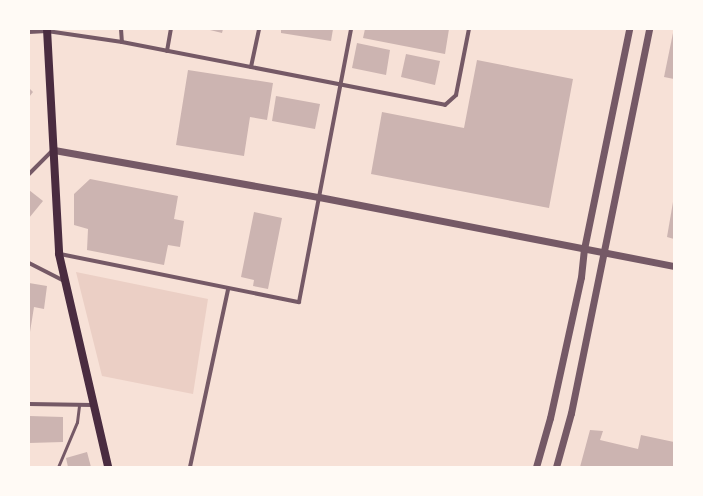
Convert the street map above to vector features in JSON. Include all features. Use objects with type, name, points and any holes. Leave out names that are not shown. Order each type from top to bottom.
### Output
[{"type":"main road","points":[[47,30],[59,254],[92,405],[108,467]]},
{"type":"street","points":[[121,29],[122,42]]},
{"type":"street","points":[[167,52],[171,29]]},
{"type":"street","points":[[251,67],[259,29]]},
{"type":"street","points":[[59,254],[299,302],[351,29]]},
{"type":"street","points":[[29,32],[47,30],[122,42],[167,52],[445,105],[456,95],[470,29]]},
{"type":"street","points":[[536,467],[550,418],[581,277],[584,249],[629,29]]},
{"type":"street","points":[[556,467],[571,413],[605,254],[649,29]]},
{"type":"street","points":[[29,174],[54,150],[319,197],[605,254],[674,266]]},
{"type":"street","points":[[29,263],[64,281]]},
{"type":"street","points":[[190,467],[228,289]]},
{"type":"street","points":[[29,404],[92,405]]},
{"type":"lane","points":[[58,467],[77,422],[79,405]]},
{"type":"shaded area","points":[[76,272],[208,299],[193,394],[102,376]]},
{"type":"building","points":[[206,29],[223,29],[222,33]]},
{"type":"building","points":[[281,29],[333,29],[331,41],[281,33]]},
{"type":"building","points":[[365,29],[449,29],[445,54],[363,38]]},
{"type":"building","points":[[674,33],[674,79],[664,77]]},
{"type":"building","points":[[357,43],[390,50],[386,75],[352,68]]},
{"type":"building","points":[[406,54],[440,61],[435,85],[401,77]]},
{"type":"building","points":[[477,60],[573,79],[549,208],[371,174],[382,112],[464,128]]},
{"type":"building","points":[[188,70],[273,83],[267,120],[250,117],[244,156],[176,145]]},
{"type":"building","points":[[29,88],[33,92],[29,97]]},
{"type":"building","points":[[276,96],[320,104],[315,129],[272,121]]},
{"type":"building","points":[[90,179],[178,196],[174,219],[184,221],[180,247],[168,245],[164,265],[87,250],[88,229],[74,225],[74,194]]},
{"type":"building","points":[[29,190],[43,201],[29,218]]},
{"type":"building","points":[[674,202],[674,239],[667,237]]},
{"type":"building","points":[[254,212],[282,218],[268,289],[253,286],[254,280],[241,277]]},
{"type":"building","points":[[29,283],[47,286],[44,309],[34,307],[30,332]]},
{"type":"building","points":[[29,416],[63,417],[63,442],[29,443]]},
{"type":"building","points":[[590,430],[603,431],[600,440],[638,449],[641,435],[674,442],[674,467],[580,467]]},
{"type":"building","points":[[87,452],[91,467],[68,467],[66,458]]}]
